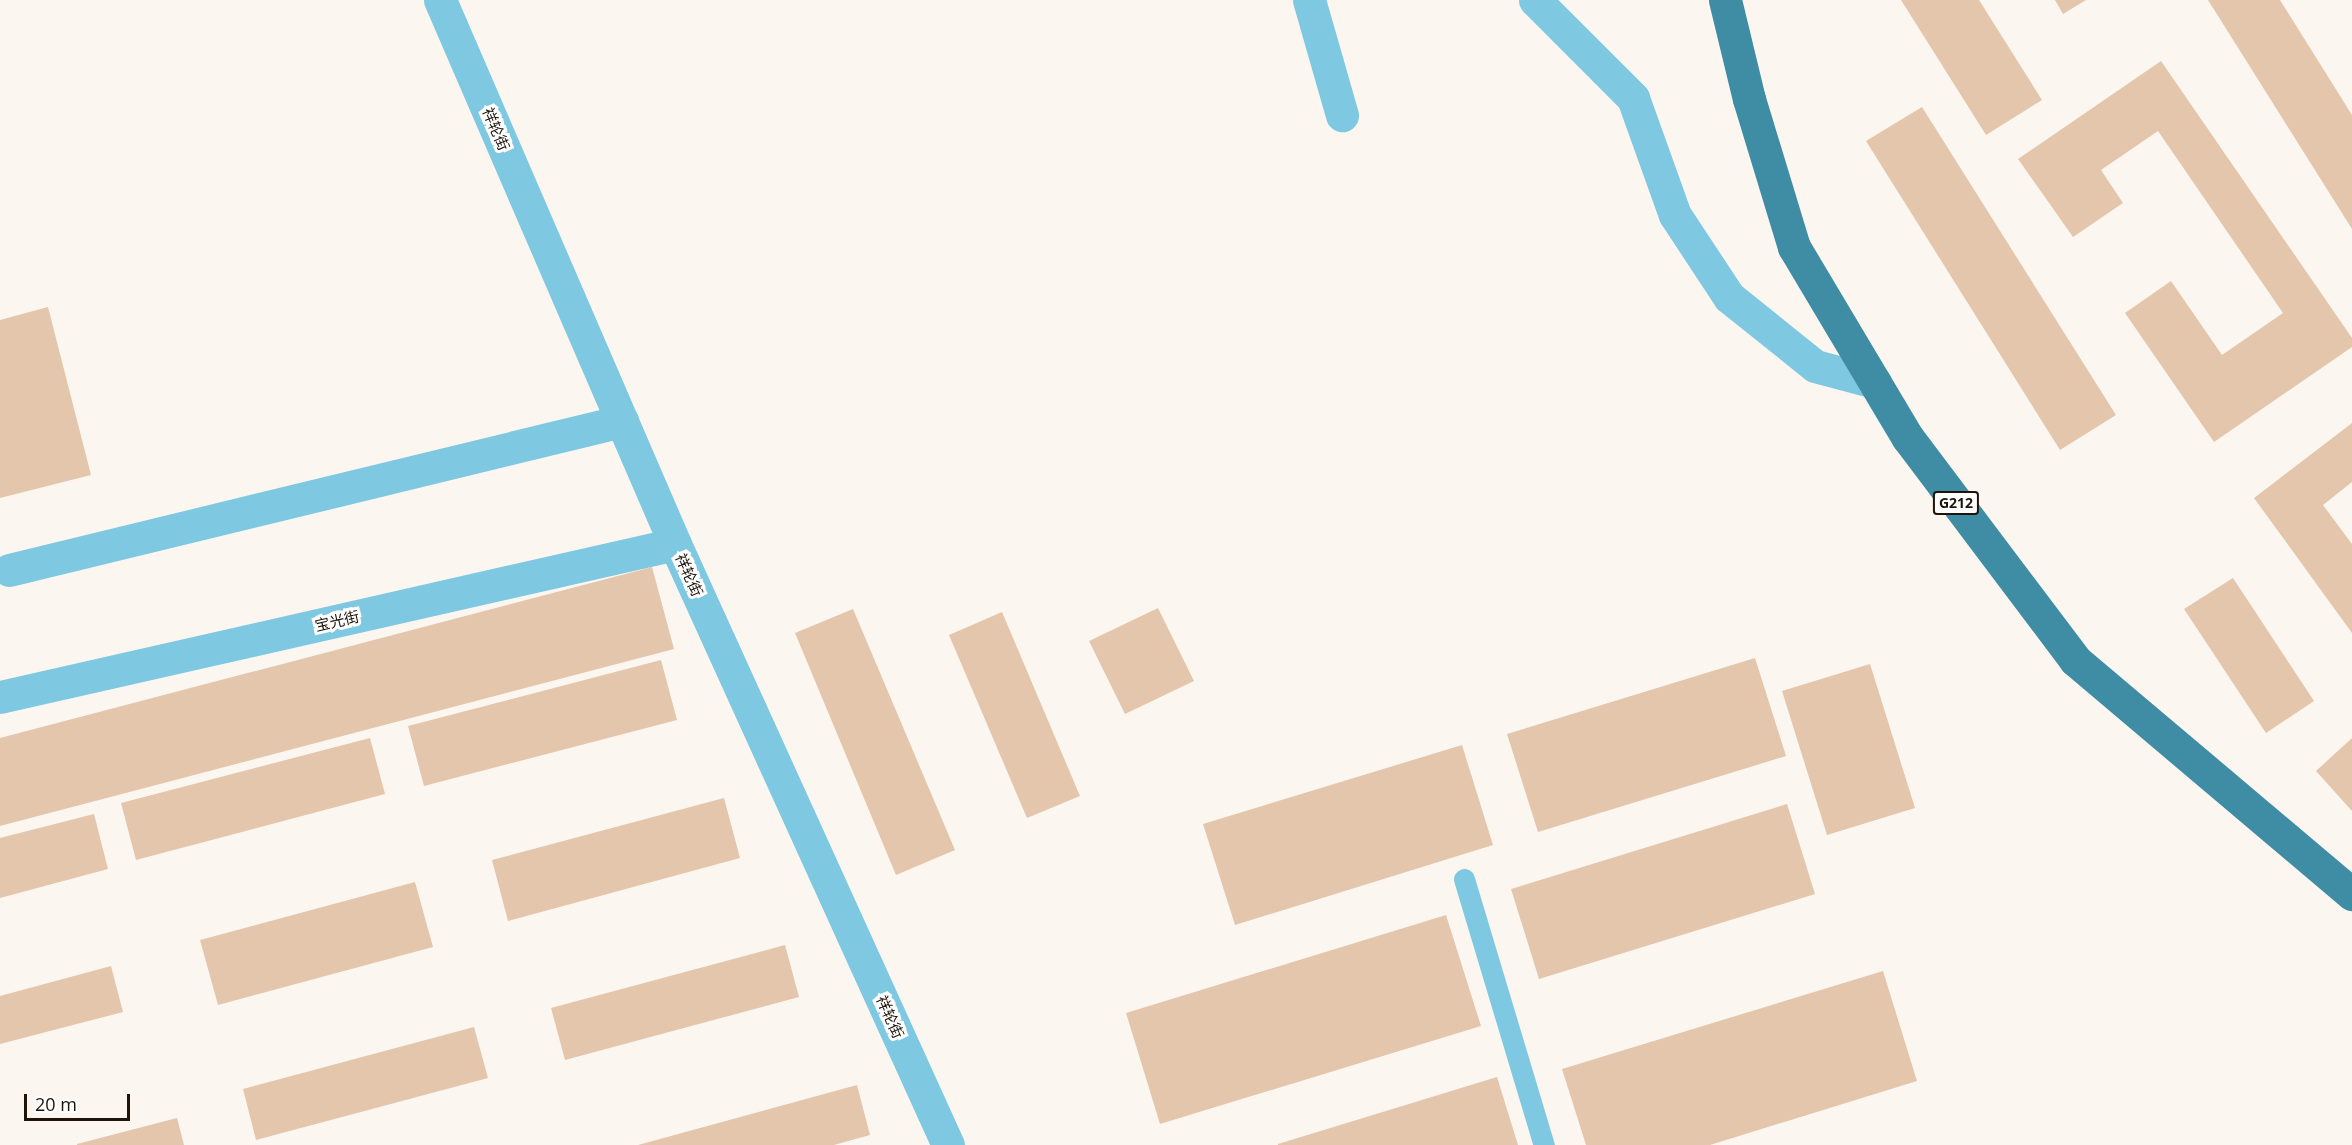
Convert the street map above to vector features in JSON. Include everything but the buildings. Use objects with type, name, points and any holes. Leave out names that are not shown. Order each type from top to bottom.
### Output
[{"type":"highway","name":"G212","points":[[1725,0],[1749,99],[1794,247],[1915,447],[2075,660],[2352,894]]},
{"type":"street","name":"祥轮街","points":[[440,0],[675,544],[948,1145]]},
{"type":"street","points":[[1309,0],[1342,115]]},
{"type":"street","points":[[1535,0],[1634,98],[1675,215],[1729,297],[1815,366],[1875,382]]},
{"type":"street","points":[[9,570],[621,421]]},
{"type":"street","name":"宝光街","points":[[0,697],[675,544]]},
{"type":"lane","points":[[1464,879],[1544,1145]]}]
